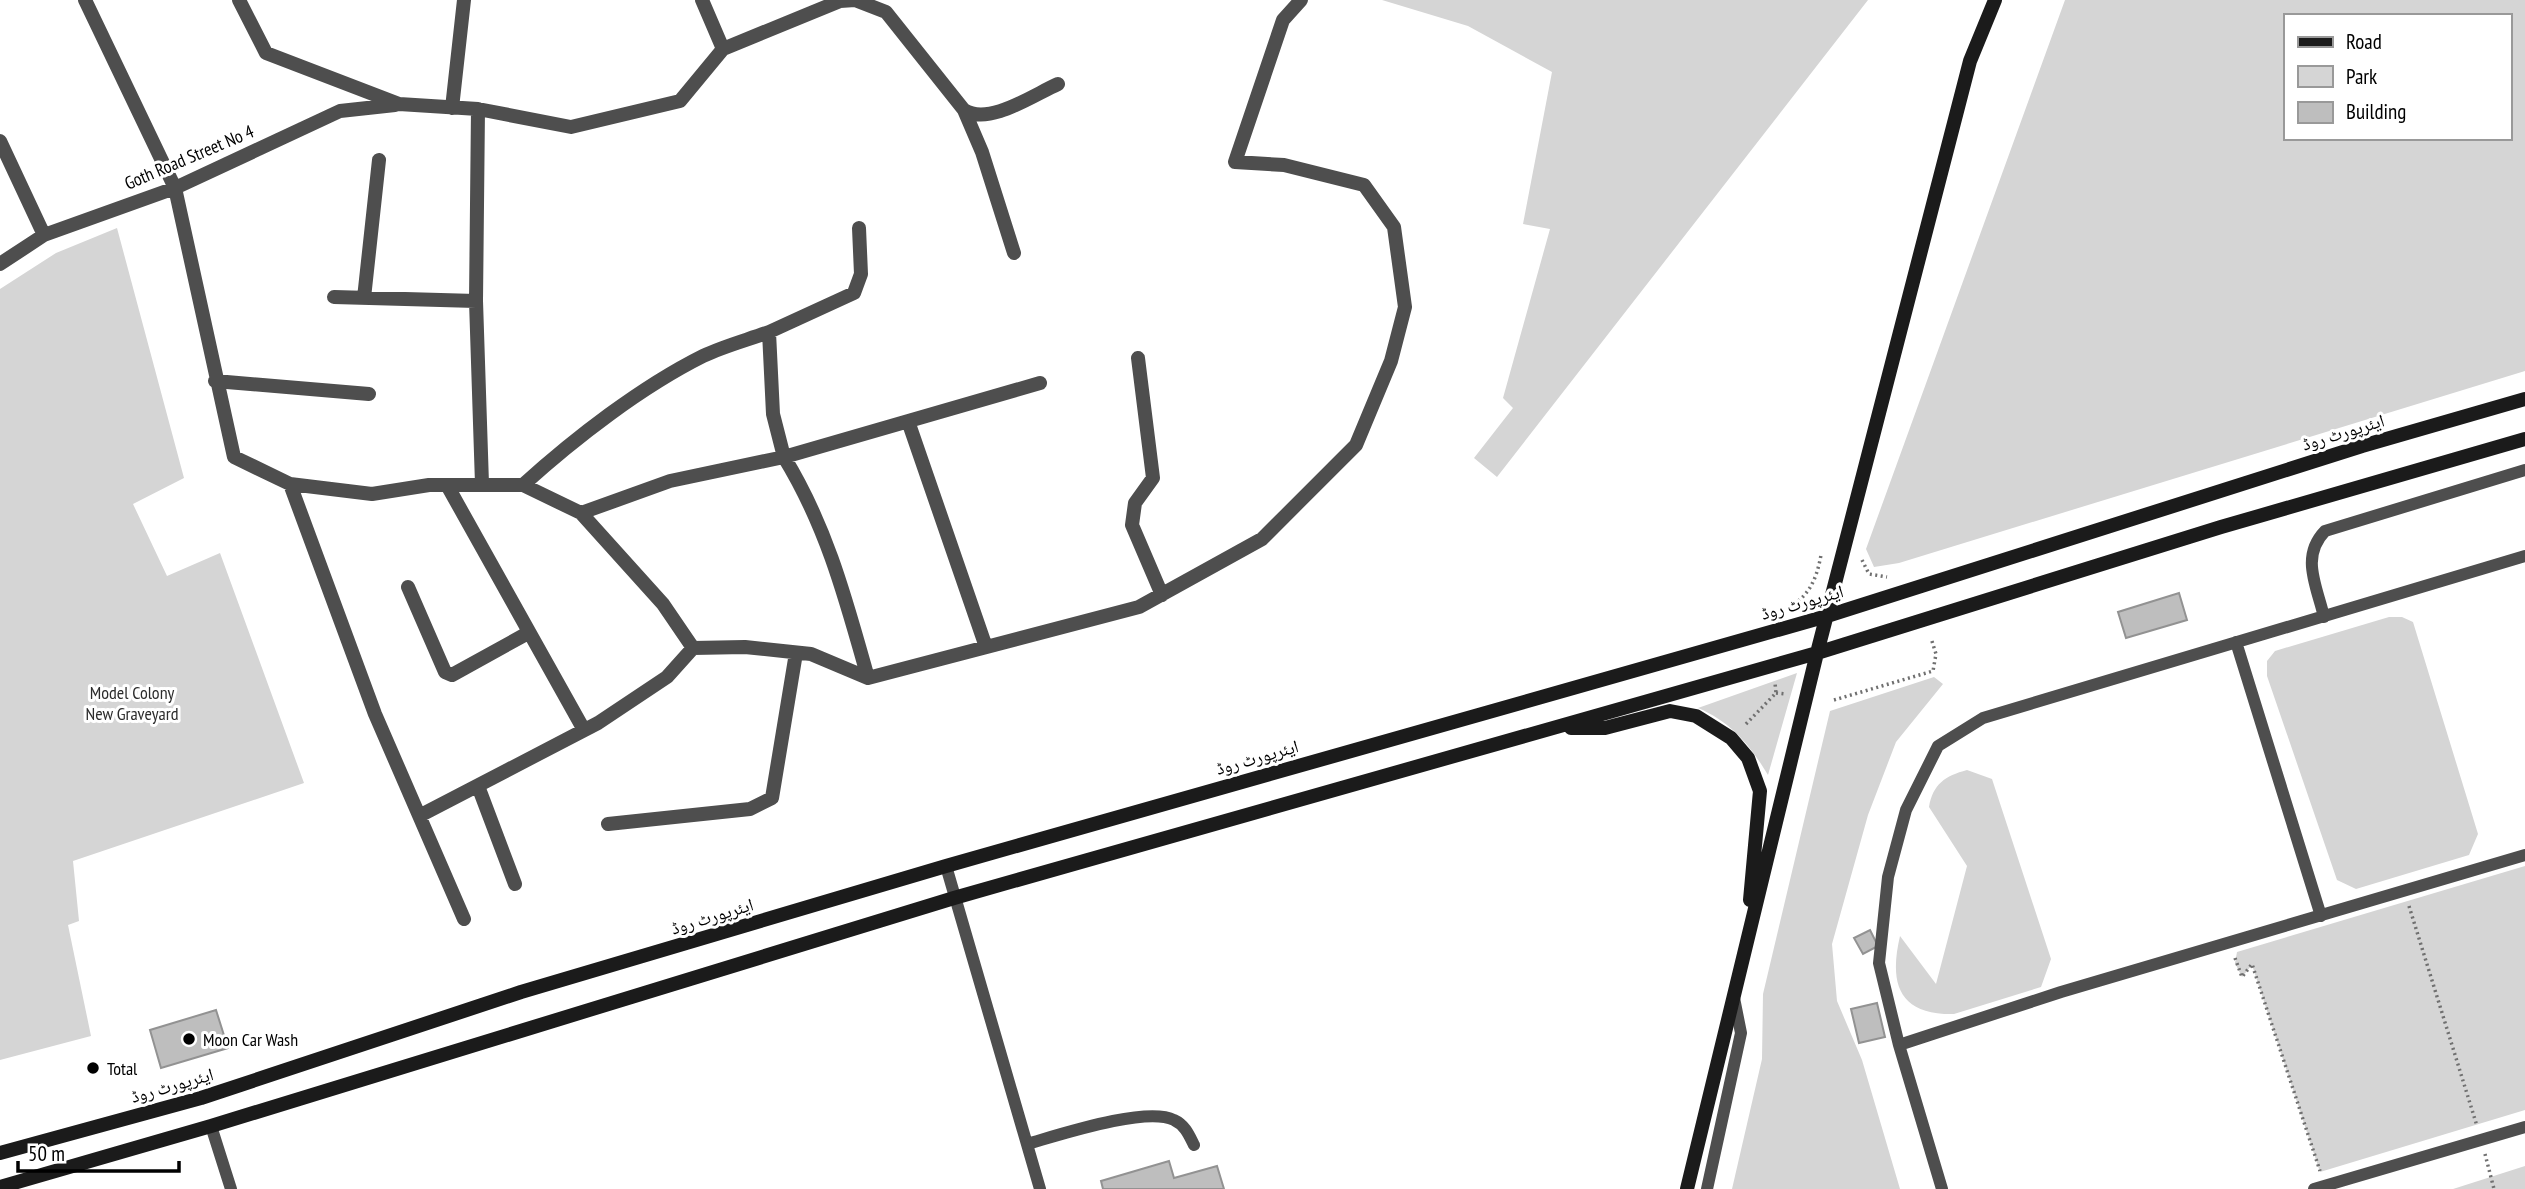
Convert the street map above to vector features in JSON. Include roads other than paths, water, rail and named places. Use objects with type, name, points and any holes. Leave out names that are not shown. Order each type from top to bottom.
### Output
[{"type":"main road","points":[[1687,1189],[1817,653],[1970,61],[1995,0]]},
{"type":"main road","name":"ایئرپورٹ روڈ","points":[[0,1153],[201,1098],[522,992],[946,866],[1827,616],[2349,450],[2525,399]]},
{"type":"main road","points":[[0,1187],[211,1126],[954,898],[1402,774],[1552,728],[1817,653],[2221,527],[2525,439]]},
{"type":"main road","points":[[1552,728],[1605,728],[1670,711],[1696,716],[1717,726],[1731,738],[1748,758],[1760,792],[1748,936]]},
{"type":"street","points":[[85,0],[175,188],[215,381],[234,457],[290,484],[372,494],[447,485],[523,485],[581,513],[663,604],[693,649]]},
{"type":"street","points":[[239,0],[266,53],[399,104],[478,109],[571,127],[680,101],[723,49],[840,1],[855,0],[886,12],[964,110],[982,152],[1014,253]]},
{"type":"street","points":[[452,108],[465,0]]},
{"type":"street","points":[[702,0],[723,49]]},
{"type":"street","points":[[421,815],[584,730],[667,677],[693,649],[745,647],[811,654],[868,678],[1139,607],[1262,539],[1356,445],[1391,361],[1405,307],[1394,227],[1364,185],[1284,165],[1235,162],[1283,20],[1301,0]]},
{"type":"street","points":[[964,110],[972,115],[992,113],[1058,84]]},
{"type":"street","name":"Goth Road Street No 4","points":[[0,264],[44,235],[175,188],[340,111],[399,104]]},
{"type":"street","points":[[478,109],[476,301],[482,484]]},
{"type":"street","points":[[0,141],[44,235]]},
{"type":"street","points":[[363,298],[379,160]]},
{"type":"street","points":[[523,485],[551,460],[676,371],[706,355],[769,332],[854,293],[862,274],[859,228]]},
{"type":"street","points":[[334,297],[476,301]]},
{"type":"street","points":[[769,332],[773,414],[784,457],[809,499],[844,592],[868,678]]},
{"type":"street","points":[[1138,358],[1153,478],[1135,503],[1132,525],[1162,595]]},
{"type":"street","points":[[215,381],[369,394]]},
{"type":"street","points":[[581,513],[670,481],[784,457],[1040,383]]},
{"type":"street","points":[[908,421],[986,647]]},
{"type":"street","points":[[290,484],[375,714],[464,919]]},
{"type":"street","points":[[447,485],[584,730]]},
{"type":"street","points":[[408,587],[445,672],[452,675],[528,632]]},
{"type":"street","points":[[608,824],[750,809],[772,798],[796,653]]},
{"type":"street","points":[[478,786],[515,884]]},
{"type":"lane","points":[[2324,617],[2309,556],[2314,542],[2325,531],[2525,470]]},
{"type":"lane","points":[[1942,1189],[1899,1045],[1880,963],[1888,877],[1906,810],[1938,746],[1983,718],[2525,556]]},
{"type":"lane","points":[[2236,642],[2321,916]]},
{"type":"lane","points":[[1899,1045],[2062,992],[2525,855]]},
{"type":"lane","points":[[946,866],[1040,1189]]},
{"type":"lane","points":[[1707,1189],[1741,1033],[1734,995]]},
{"type":"lane","points":[[1027,1144],[1092,1126],[1154,1116],[1174,1120],[1185,1127],[1194,1145]]},
{"type":"lane","points":[[211,1126],[231,1189]]},
{"type":"lane","points":[[2314,1189],[2525,1127]]},
{"type":"place","name":"Moon Car Wash","points":[[189,1039]]},
{"type":"place","name":"Total","points":[[93,1068]]},
{"type":"park label","name":"Model Colony New Graveyard","points":[[132,702]]}]
